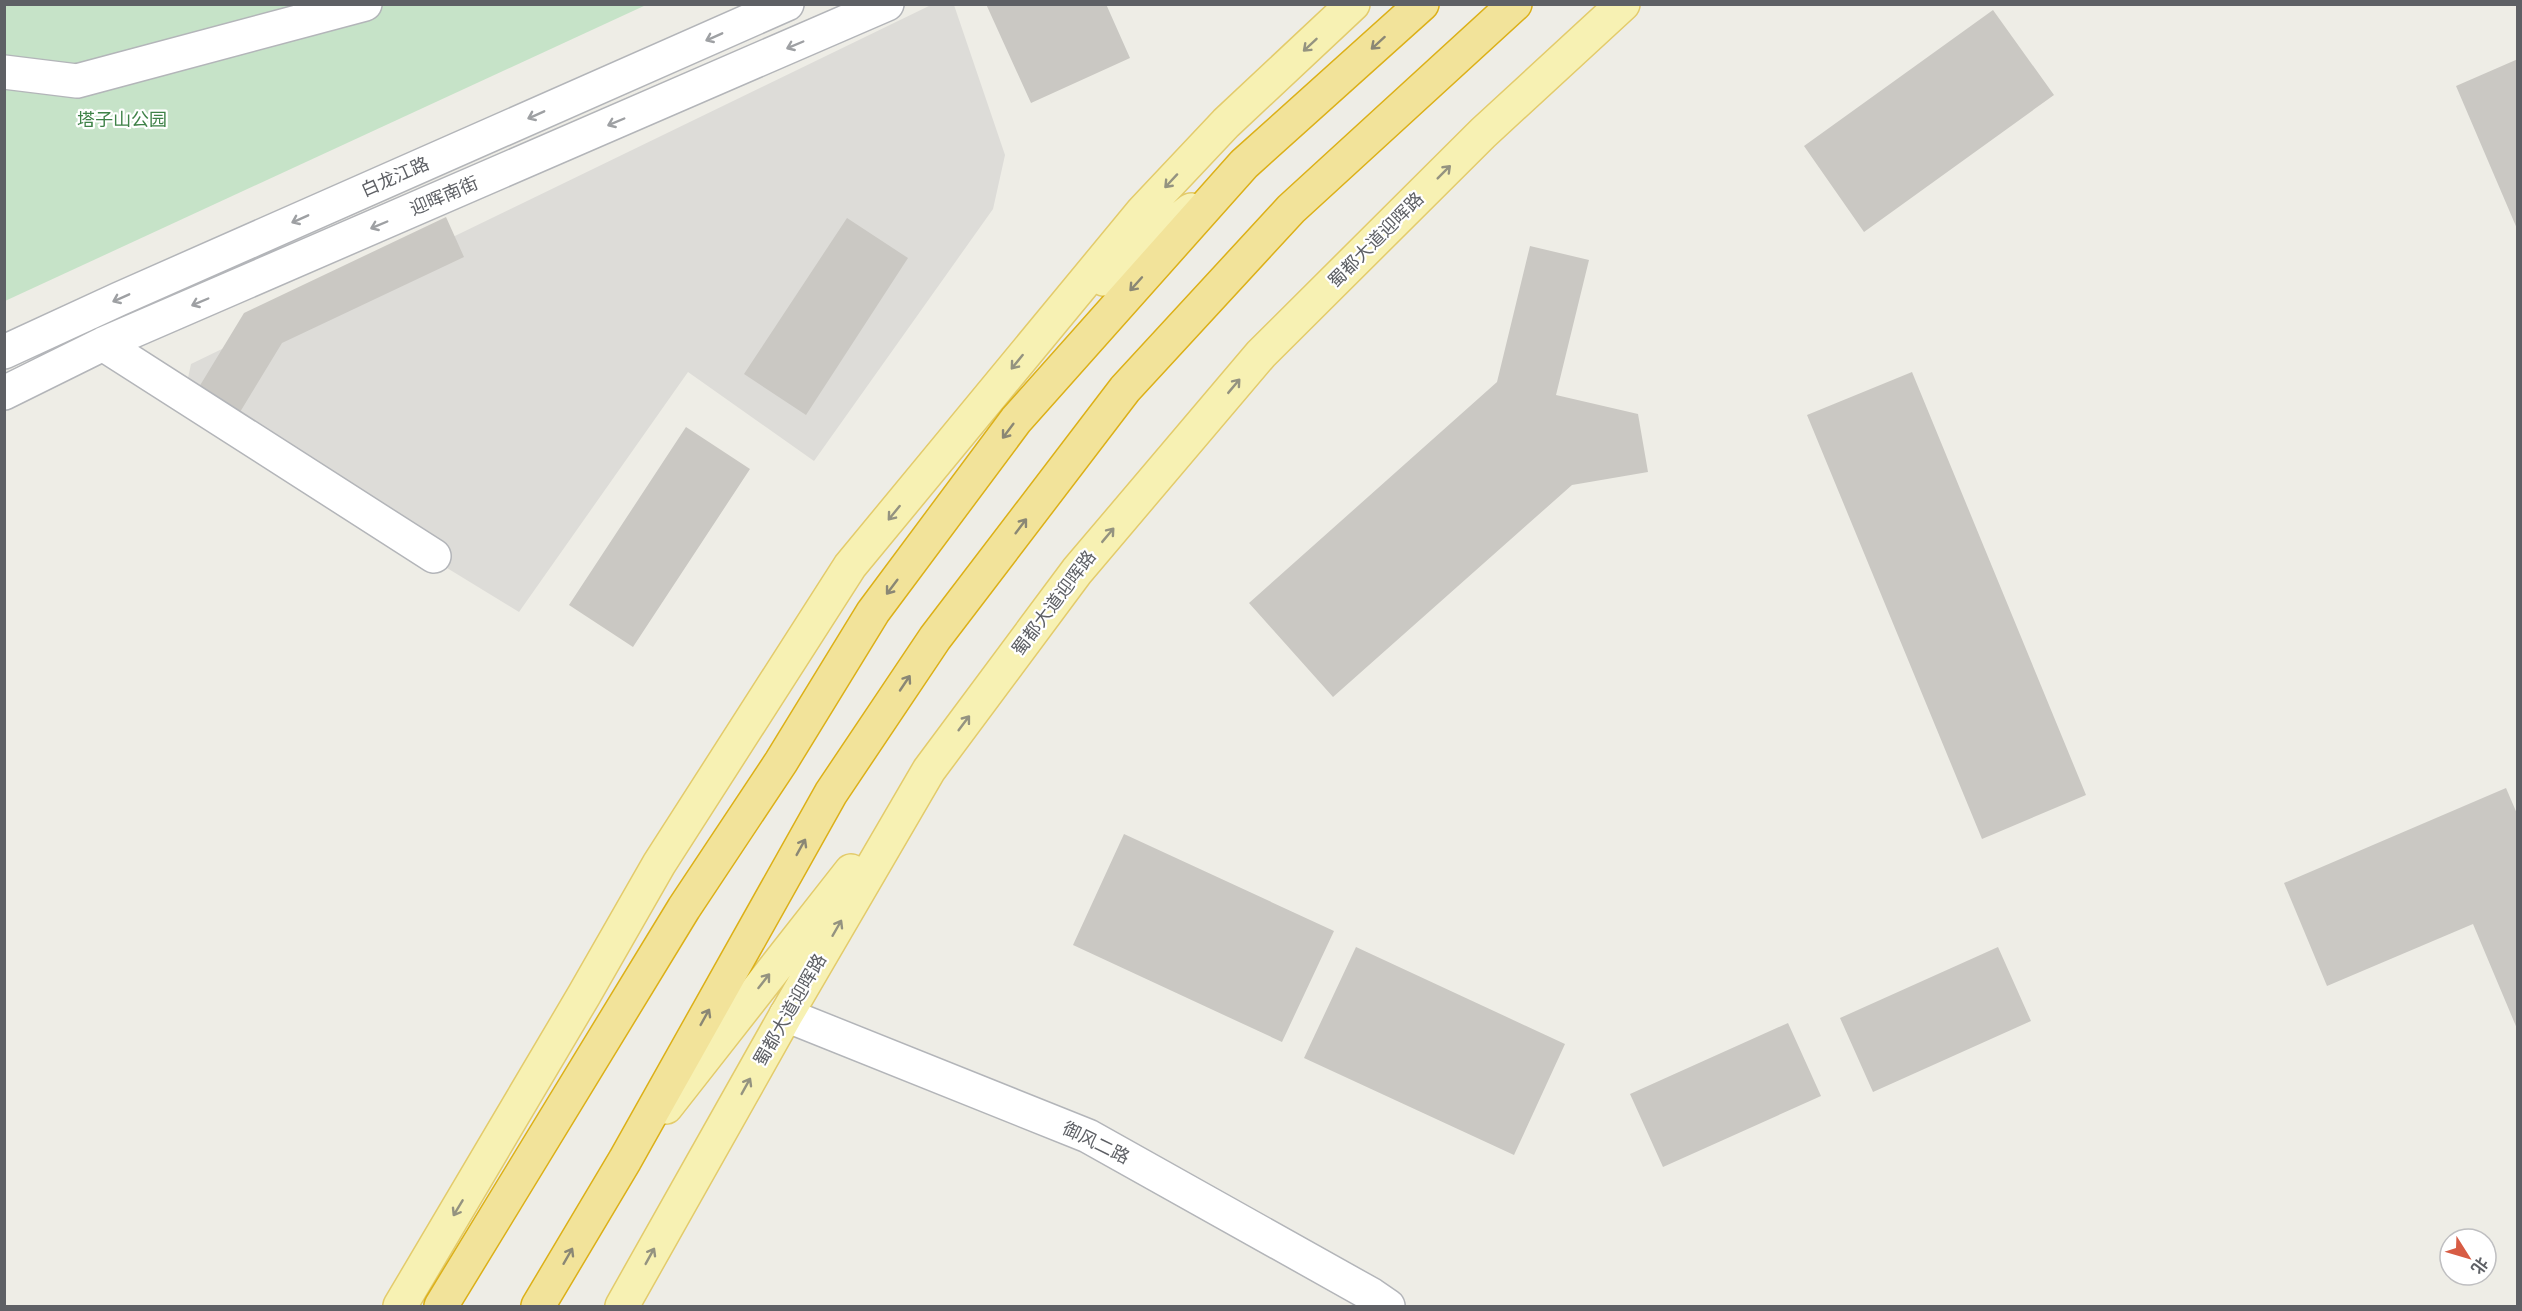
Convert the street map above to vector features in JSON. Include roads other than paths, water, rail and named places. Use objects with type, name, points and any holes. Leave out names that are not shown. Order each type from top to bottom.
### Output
[{"type":"highway","points":[[439,1306],[684,908],[774,771],[873,612],[1016,420],[1227,181],[1422,4]]},
{"type":"highway","points":[[538,1306],[625,1160],[831,793],[935,638],[1125,389],[1291,209],[1515,4]]},
{"type":"main road","points":[[400,1306],[659,864],[850,566],[1143,211],[1226,123],[1353,4]]},
{"type":"main road","name":"蜀都大道迎晖路","points":[[622,1306],[786,1015],[930,770],[1077,571],[1261,354],[1483,133],[1623,4]]},
{"type":"main road","points":[[1050,321],[1227,181]]},
{"type":"main road","points":[[625,1160],[930,770]]},
{"type":"main road","points":[[439,1306],[584,995]]},
{"type":"street","points":[[4,72],[77,81],[365,4]]},
{"type":"street","name":"白龙江路","points":[[4,352],[119,298],[787,4]]},
{"type":"street","name":"迎晖南街","points":[[4,393],[103,344],[887,4]]},
{"type":"street","points":[[103,344],[434,556]]},
{"type":"street","name":"御风二路","points":[[786,1015],[1088,1136],[1388,1306]]},
{"type":"park label","name":"塔子山公园","points":[[122,120]]}]
